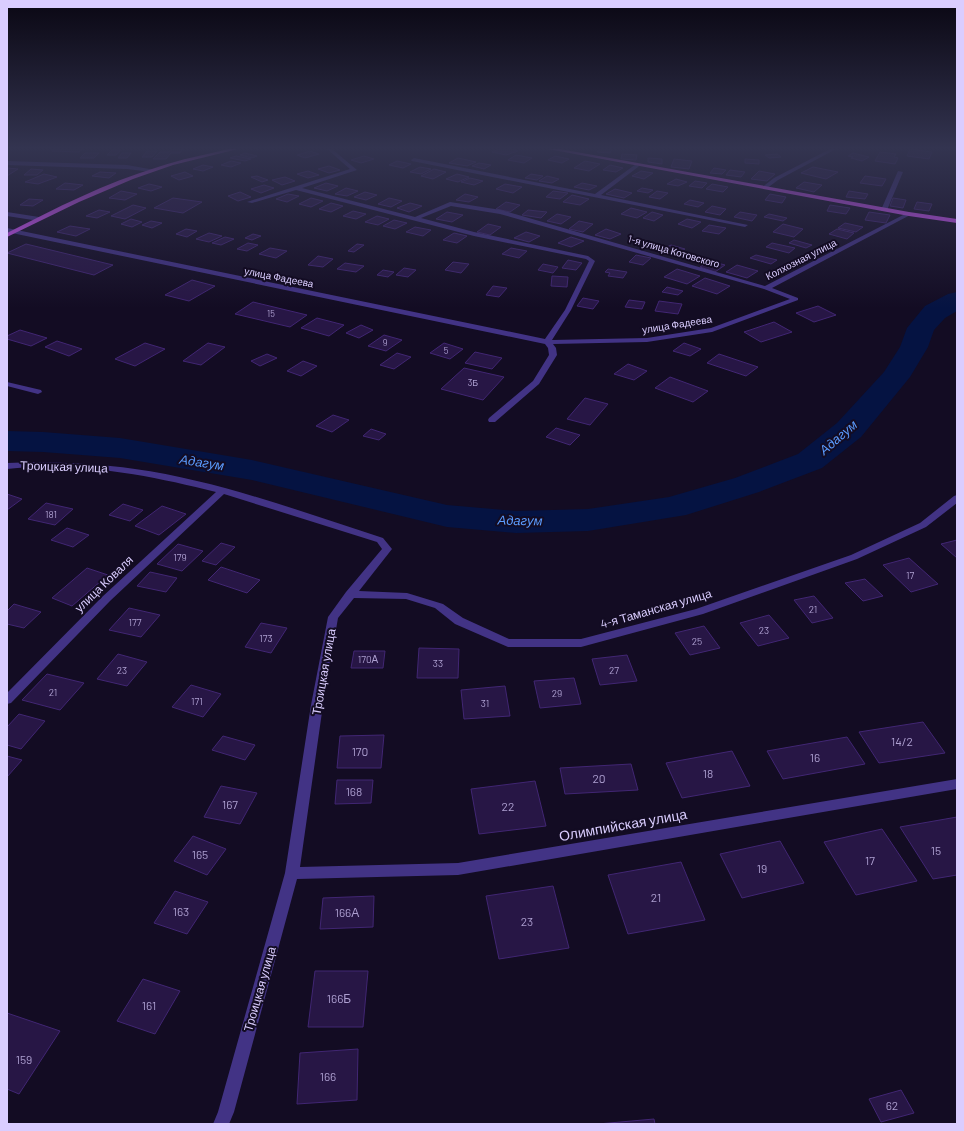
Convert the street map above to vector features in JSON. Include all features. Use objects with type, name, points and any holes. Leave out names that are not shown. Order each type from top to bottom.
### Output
[{"type":"main road","points":[[7,235],[73,202]]},
{"type":"main road","points":[[839,202],[957,221]]},
{"type":"street","points":[[349,202],[474,234],[588,258],[592,261],[568,310],[547,342],[552,348],[553,356],[536,382],[492,420]]},
{"type":"street","points":[[626,202],[745,225]]},
{"type":"street","points":[[884,210],[887,202]]},
{"type":"street","name":"1-я улица Котовского","points":[[415,219],[450,204],[501,212],[766,288]]},
{"type":"street","points":[[7,214],[40,219]]},
{"type":"street","name":"Колхозная улица","points":[[766,288],[909,214]]},
{"type":"street","name":"улица Фадеева","points":[[7,230],[547,342],[647,340],[712,330],[796,299],[766,288]]},
{"type":"street","points":[[7,384],[38,392]]},
{"type":"street","name":"Троицкая улица","points":[[7,466],[74,465],[139,472],[222,491],[380,540],[387,550],[333,617],[317,705],[292,873],[226,1112],[221,1124]]},
{"type":"street","name":"улица Коваля","points":[[7,700],[106,599],[222,491]]},
{"type":"street","name":"4-я Таманская улица","points":[[350,594],[407,596],[439,606],[459,620],[508,643],[581,643],[700,612],[854,557],[923,525],[957,498]]},
{"type":"street","name":"Олимпийская улица","points":[[292,873],[458,869],[957,784]]},
{"type":"building","points":[[25,202],[40,202],[33,206],[20,205]]},
{"type":"building","points":[[166,202],[202,202],[183,213],[154,208]]},
{"type":"building","points":[[303,202],[321,202],[311,207],[299,204]]},
{"type":"building","points":[[382,202],[401,202],[391,207],[378,204]]},
{"type":"building","points":[[506,202],[520,205],[510,212],[496,209]]},
{"type":"building","points":[[563,202],[585,202],[580,205]]},
{"type":"building","points":[[687,202],[704,203],[698,207],[684,204]]},
{"type":"building","points":[[892,202],[905,202],[903,208],[890,206]]},
{"type":"building","points":[[917,202],[932,204],[929,211],[914,209]]},
{"type":"building","points":[[331,203],[343,206],[331,212],[319,209]]},
{"type":"building","points":[[410,203],[422,206],[409,212],[397,208]]},
{"type":"building","points":[[133,205],[146,208],[125,219],[111,216]]},
{"type":"building","points":[[830,205],[850,208],[846,214],[827,211]]},
{"type":"building","points":[[712,206],[726,209],[720,215],[705,212]]},
{"type":"building","points":[[631,208],[647,212],[637,218],[621,214]]},
{"type":"building","points":[[99,210],[110,212],[97,218],[86,216]]},
{"type":"building","points":[[528,210],[547,212],[541,218],[522,215]]},
{"type":"building","points":[[353,211],[366,214],[356,219],[343,216]]},
{"type":"building","points":[[447,212],[463,215],[452,222],[436,219]]},
{"type":"building","points":[[652,212],[663,215],[654,221],[643,218]]},
{"type":"building","points":[[740,212],[757,215],[752,221],[734,217]]},
{"type":"building","points":[[869,212],[890,215],[886,223],[865,220]]},
{"type":"building","points":[[557,214],[571,217],[561,224],[547,221]]},
{"type":"building","points":[[769,214],[787,218],[783,221],[764,217]]},
{"type":"building","points":[[377,216],[389,219],[378,225],[365,222]]},
{"type":"building","points":[[131,219],[142,222],[132,227],[121,224]]},
{"type":"building","points":[[687,219],[701,222],[692,228],[678,224]]},
{"type":"building","points":[[394,220],[407,223],[395,229],[383,226]]},
{"type":"building","points":[[151,221],[162,223],[152,228],[142,225]]},
{"type":"building","points":[[579,221],[593,224],[583,232],[569,229]]},
{"type":"building","points":[[845,223],[863,227],[856,232],[838,228]]},
{"type":"building","points":[[488,224],[501,227],[490,235],[477,232]]},
{"type":"building","points":[[783,224],[803,229],[794,237],[773,232]]},
{"type":"building","points":[[709,225],[726,228],[719,234],[702,231]]},
{"type":"building","points":[[70,226],[90,229],[76,236],[57,232]]},
{"type":"building","points":[[415,227],[431,230],[423,236],[406,232]]},
{"type":"building","points":[[186,229],[197,231],[187,237],[176,234]]},
{"type":"building","points":[[606,229],[621,234],[610,239],[595,235]]},
{"type":"building","points":[[837,229],[854,233],[847,239],[829,234]]},
{"type":"building","points":[[526,232],[540,236],[529,242],[514,238]]},
{"type":"building","points":[[209,233],[222,236],[209,242],[196,239]]},
{"type":"building","points":[[454,233],[467,236],[457,243],[443,240]]},
{"type":"building","points":[[253,234],[261,236],[252,240],[245,238]]},
{"type":"building","points":[[225,237],[234,239],[221,245],[212,243]]},
{"type":"building","points":[[571,237],[584,241],[571,247],[558,243]]},
{"type":"building","points":[[794,240],[812,245],[806,248],[789,243]]},
{"type":"building","points":[[248,243],[258,245],[247,251],[237,249]]},
{"type":"building","points":[[772,243],[795,248],[789,253],[766,247]]},
{"type":"building","points":[[26,244],[113,265],[94,275],[7,253]]},
{"type":"building","points":[[357,244],[364,245],[354,252],[348,251]]},
{"type":"building","points":[[671,245],[685,249],[675,255],[661,250]]},
{"type":"building","points":[[270,248],[287,251],[276,258],[259,254]]},
{"type":"building","points":[[511,248],[527,251],[519,258],[502,254]]},
{"type":"building","points":[[636,255],[651,258],[643,265],[629,262]]},
{"type":"building","points":[[756,255],[777,260],[771,264],[750,258]]},
{"type":"building","points":[[318,256],[333,259],[323,267],[308,265]]},
{"type":"building","points":[[568,260],[582,263],[576,270],[562,268]]},
{"type":"building","points":[[710,261],[725,265],[715,272],[700,267]]},
{"type":"building","points":[[453,262],[469,264],[461,273],[445,270]]},
{"type":"building","points":[[345,263],[364,266],[356,272],[337,269]]},
{"type":"building","points":[[543,264],[558,267],[553,273],[538,270]]},
{"type":"building","points":[[737,265],[758,271],[747,278],[726,272]]},
{"type":"building","points":[[404,268],[416,270],[408,277],[396,275]]},
{"type":"building","points":[[608,269],[627,272],[623,278],[608,276],[610,273],[605,272]]},
{"type":"building","points":[[677,269],[700,276],[687,284],[664,277]]},
{"type":"building","points":[[383,270],[394,272],[388,277],[377,275]]},
{"type":"building","points":[[552,276],[568,277],[567,287],[551,286]]},
{"type":"building","points":[[705,278],[730,286],[717,294],[692,286]]},
{"type":"building","points":[[192,280],[215,286],[189,301],[165,295]]},
{"type":"building","points":[[493,286],[507,288],[499,297],[486,295]]},
{"type":"building","points":[[667,287],[683,291],[678,295],[662,292]]},
{"type":"building","points":[[583,298],[599,301],[593,309],[577,306]]},
{"type":"building","points":[[629,300],[645,302],[642,309],[625,307]]},
{"type":"building","points":[[659,301],[682,304],[678,314],[655,311]]},
{"type":"building","points":[[253,302],[307,315],[290,327],[235,314]]},
{"type":"building","points":[[818,306],[836,315],[814,322],[796,313]]},
{"type":"building","points":[[317,318],[344,325],[329,336],[301,328]]},
{"type":"building","points":[[774,322],[792,332],[761,342],[744,332]]},
{"type":"building","points":[[361,325],[373,330],[359,338],[346,333]]},
{"type":"building","points":[[20,330],[47,338],[31,346],[7,339],[7,336]]},
{"type":"building","points":[[384,335],[402,340],[386,351],[368,346]]},
{"type":"building","points":[[57,341],[82,349],[69,356],[45,347]]},
{"type":"building","points":[[145,343],[165,349],[135,366],[115,359]]},
{"type":"building","points":[[208,343],[225,347],[201,365],[183,361]]},
{"type":"building","points":[[444,343],[463,349],[450,359],[430,353]]},
{"type":"building","points":[[684,343],[701,349],[690,356],[673,351]]},
{"type":"building","points":[[475,352],[502,358],[492,369],[465,363]]},
{"type":"building","points":[[397,353],[411,357],[394,369],[380,365]]},
{"type":"building","points":[[267,354],[277,358],[260,366],[251,361]]},
{"type":"building","points":[[719,354],[758,367],[746,376],[707,363]]},
{"type":"building","points":[[303,361],[317,366],[301,376],[287,371]]},
{"type":"building","points":[[628,364],[647,371],[634,380],[614,374]]},
{"type":"building","points":[[464,368],[504,377],[483,400],[441,389]]},
{"type":"building","points":[[670,377],[708,391],[693,402],[655,388]]},
{"type":"building","points":[[585,398],[608,404],[590,425],[567,419]]},
{"type":"building","points":[[333,415],[349,420],[332,432],[316,426]]},
{"type":"building","points":[[556,428],[580,435],[570,445],[546,437]]},
{"type":"building","points":[[371,429],[386,434],[379,440],[363,436]]},
{"type":"building","points":[[7,494],[22,499],[7,510]]},
{"type":"building","points":[[46,503],[73,509],[55,525],[28,519]]},
{"type":"building","points":[[123,504],[143,510],[130,521],[109,515]]},
{"type":"building","points":[[162,506],[186,514],[159,535],[135,526]]},
{"type":"building","points":[[67,528],[89,535],[73,547],[51,540]]},
{"type":"building","points":[[957,540],[957,558],[941,544]]},
{"type":"building","points":[[221,543],[235,547],[216,565],[202,561]]},
{"type":"building","points":[[178,544],[203,551],[182,571],[157,564]]},
{"type":"building","points":[[909,558],[938,584],[911,592],[883,565]]},
{"type":"building","points":[[221,567],[260,580],[247,593],[208,580]]},
{"type":"building","points":[[87,568],[108,575],[72,606],[52,598]]},
{"type":"building","points":[[150,572],[177,578],[166,592],[137,586]]},
{"type":"building","points":[[865,579],[883,596],[863,601],[845,583]]},
{"type":"building","points":[[814,596],[833,618],[812,623],[794,600]]},
{"type":"building","points":[[14,604],[41,612],[24,628],[7,624],[7,611]]},
{"type":"building","points":[[129,608],[160,615],[141,637],[109,630]]},
{"type":"building","points":[[769,615],[789,638],[758,646],[740,623]]},
{"type":"building","points":[[261,623],[287,628],[271,653],[245,647]]},
{"type":"building","points":[[704,626],[720,648],[690,655],[675,633]]},
{"type":"building","points":[[419,648],[459,649],[458,678],[417,678]]},
{"type":"building","points":[[354,651],[385,651],[383,668],[351,668]]},
{"type":"building","points":[[118,654],[147,662],[127,686],[97,679]]},
{"type":"building","points":[[627,655],[637,681],[600,685],[592,659]]},
{"type":"building","points":[[47,674],[84,683],[60,710],[22,700]]},
{"type":"building","points":[[574,678],[581,704],[540,708],[534,681]]},
{"type":"building","points":[[191,685],[221,694],[203,717],[172,707]]},
{"type":"building","points":[[505,686],[510,716],[464,719],[461,690]]},
{"type":"building","points":[[19,714],[45,721],[21,749],[7,745],[7,727]]},
{"type":"building","points":[[923,722],[945,753],[879,763],[859,732]]},
{"type":"building","points":[[384,735],[381,768],[337,768],[340,736]]},
{"type":"building","points":[[223,736],[255,745],[245,760],[212,750]]},
{"type":"building","points":[[847,737],[865,764],[783,779],[767,751]]},
{"type":"building","points":[[732,751],[750,786],[682,798],[666,763]]},
{"type":"building","points":[[7,756],[22,760],[7,777]]},
{"type":"building","points":[[631,764],[638,790],[565,794],[560,768]]},
{"type":"building","points":[[337,780],[373,780],[371,803],[335,804]]},
{"type":"building","points":[[535,781],[546,826],[479,834],[471,789]]},
{"type":"building","points":[[221,786],[257,793],[240,824],[204,817]]},
{"type":"building","points":[[957,817],[957,875],[933,879],[900,827]]},
{"type":"building","points":[[882,829],[917,881],[856,895],[824,842]]},
{"type":"building","points":[[193,836],[226,849],[207,875],[174,861]]},
{"type":"building","points":[[780,841],[804,883],[742,898],[720,854]]},
{"type":"building","points":[[681,862],[705,920],[628,934],[608,875]]},
{"type":"building","points":[[553,886],[569,948],[499,959],[486,896]]},
{"type":"building","points":[[175,891],[208,902],[187,934],[154,923]]},
{"type":"building","points":[[374,896],[373,927],[320,929],[323,898]]},
{"type":"building","points":[[315,971],[368,971],[363,1027],[308,1027]]},
{"type":"building","points":[[143,979],[180,991],[155,1034],[117,1021]]},
{"type":"building","points":[[7,1013],[60,1031],[19,1094],[7,1089]]},
{"type":"building","points":[[358,1049],[357,1100],[297,1104],[300,1053]]},
{"type":"building","points":[[901,1090],[914,1113],[881,1122],[869,1099]]},
{"type":"building","points":[[654,1119],[655,1124],[598,1124]]},
{"type":"waterway","name":"Адагум","points":[[7,441],[43,442],[120,448],[252,470],[447,516],[516,522],[588,520],[673,507],[747,485],[810,461],[849,430],[895,377],[914,347],[921,328],[935,312],[957,300]]}]
